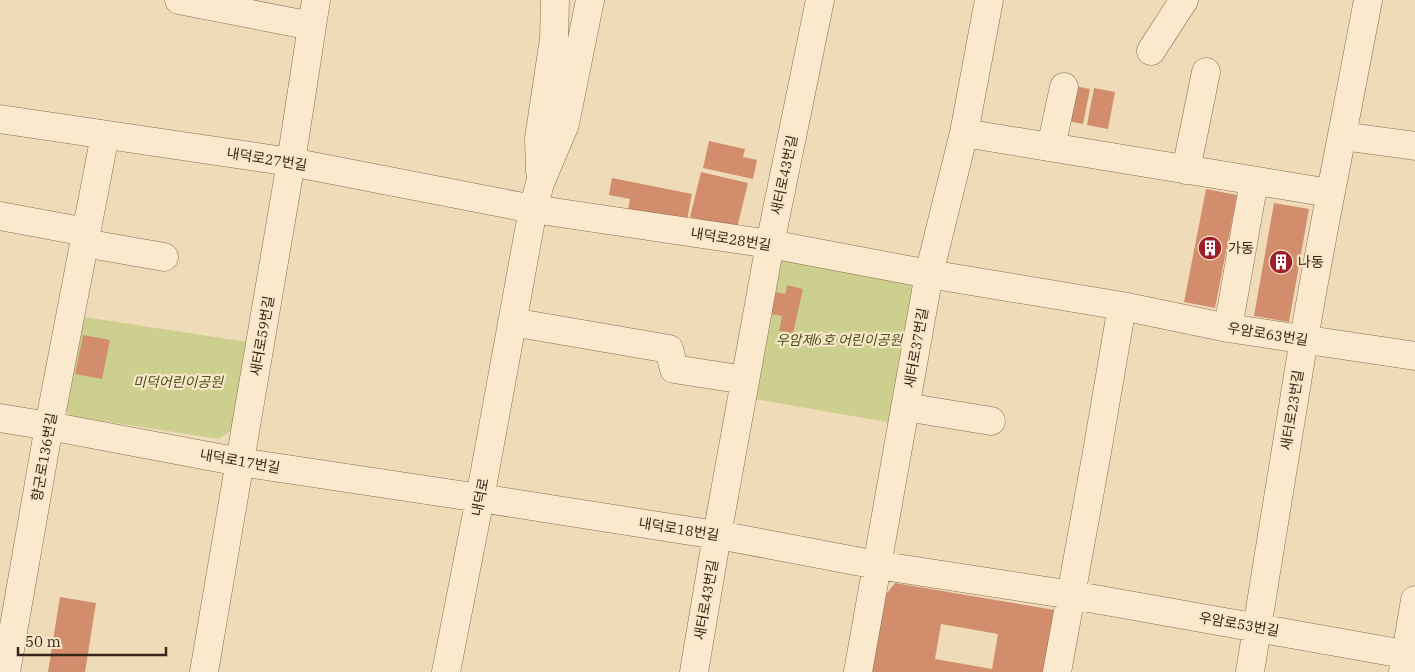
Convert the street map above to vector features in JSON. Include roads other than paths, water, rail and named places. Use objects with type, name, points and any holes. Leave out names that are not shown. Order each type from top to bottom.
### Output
[{"type":"street","points":[[179,0],[314,13]]},
{"type":"street","points":[[540,183],[539,138],[554,39],[555,0]]},
{"type":"street","points":[[540,183],[565,124],[590,0]]},
{"type":"street","name":"새터로43번길","points":[[694,672],[770,244],[820,0]]},
{"type":"street","name":"새터로37번길","points":[[858,672],[929,274],[964,133],[989,0]]},
{"type":"street","points":[[1151,52],[1184,0]]},
{"type":"street","name":"새터로23번길","points":[[1250,672],[1304,339],[1330,193],[1368,0]]},
{"type":"street","name":"새터로59번길","points":[[204,672],[291,162],[314,13]]},
{"type":"street","points":[[1186,170],[1206,72]]},
{"type":"street","points":[[1051,147],[1064,87]]},
{"type":"street","name":"내덕로27번길","points":[[0,118],[291,162],[533,209]]},
{"type":"street","points":[[964,133],[1330,193]]},
{"type":"street","name":"향군로136번길","points":[[6,672],[49,426],[105,135]]},
{"type":"street","points":[[1342,136],[1415,146]]},
{"type":"street","points":[[1228,328],[1254,181]]},
{"type":"street","name":"내덕로","points":[[446,672],[533,209],[540,183]]},
{"type":"street","name":"내덕로28번길","points":[[533,209],[770,244],[929,274]]},
{"type":"street","points":[[0,216],[164,257]]},
{"type":"street","name":"우암로63번길","points":[[929,274],[1122,306],[1228,328],[1415,356]]},
{"type":"street","points":[[1057,672],[1098,452],[1122,306]]},
{"type":"street","points":[[512,322],[669,349],[674,369],[745,380]]},
{"type":"street","points":[[905,407],[991,421]]},
{"type":"street","name":"내덕로17번길","points":[[0,418],[240,462],[480,498]]},
{"type":"street","name":"내덕로18번길","points":[[480,498],[717,536],[877,565]]},
{"type":"street","name":"우암로53번길","points":[[877,565],[1072,595],[1257,627],[1408,661],[1415,600]]},
{"type":"place","name":"가동","points":[[1210,248]]},
{"type":"place","name":"나동","points":[[1281,262]]},
{"type":"park label","name":"우암제6호 어린이공원","points":[[839,340]]},
{"type":"park label","name":"미덕어린이공원","points":[[178,382]]}]
